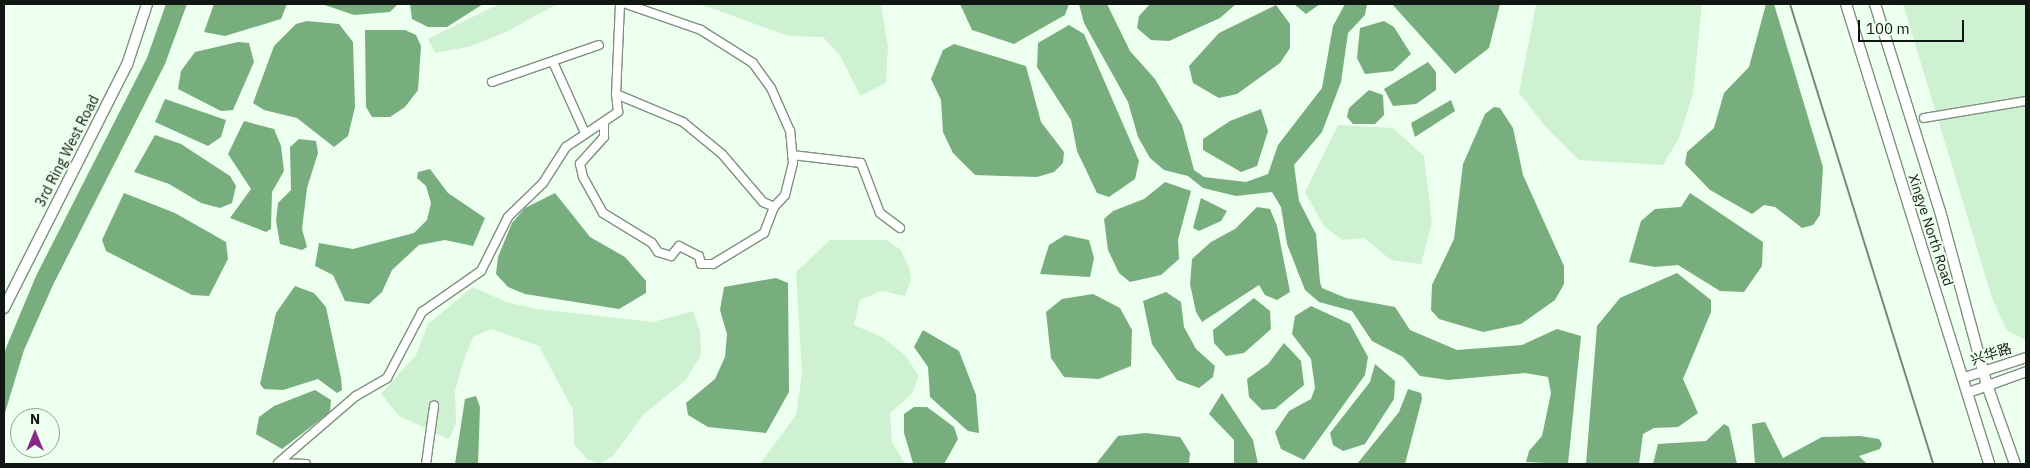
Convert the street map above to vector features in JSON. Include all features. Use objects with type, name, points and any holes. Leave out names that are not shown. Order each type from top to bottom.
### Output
[{"type":"main road","name":"3rd Ring West Road","points":[[4,297],[123,63],[142,4]]},
{"type":"main road","name":"3rd Ring West Road","points":[[4,308],[127,65],[147,4]]},
{"type":"main road","name":"Xingye North Road","points":[[1846,4],[1990,464]]},
{"type":"main road","name":"Xingye North Road","points":[[1875,4],[1987,385],[2015,464]]},
{"type":"street","points":[[277,463],[356,396],[387,378],[422,312],[481,271],[508,216],[543,184],[566,147],[585,133],[604,124],[618,112],[616,94],[620,4]]},
{"type":"street","points":[[604,124],[604,137],[580,164],[583,177],[603,213],[652,243],[658,252],[671,256],[679,246],[699,256],[701,264],[714,264],[764,233],[774,207],[785,195],[792,155],[790,131],[771,88],[753,63],[701,30],[626,4]]},
{"type":"street","points":[[492,82],[599,45]]},
{"type":"street","points":[[553,62],[585,133]]},
{"type":"street","points":[[616,94],[683,122],[722,154],[763,202],[774,207]]},
{"type":"street","points":[[1924,118],[2026,101]]},
{"type":"street","points":[[792,155],[861,163],[880,213],[900,228]]},
{"type":"street","name":"兴华路","points":[[1964,377],[2026,358]]},
{"type":"street","name":"兴华路","points":[[1968,392],[2026,371]]},
{"type":"street","points":[[426,464],[434,406]]},
{"type":"street","points":[[277,463],[306,464]]},
{"type":"shaded area","points":[[166,4],[187,4],[165,64],[53,285],[24,350],[4,416],[4,354],[8,343],[36,276],[147,58]]},
{"type":"shaded area","points":[[214,4],[287,4],[281,19],[225,36],[204,32]]},
{"type":"shaded area","points":[[322,4],[398,4],[390,12],[354,15]]},
{"type":"shaded area","points":[[410,4],[483,4],[447,27],[428,27],[412,19]]},
{"type":"shaded area","points":[[499,4],[557,4],[508,31],[472,46],[435,53],[428,39]]},
{"type":"shaded area","points":[[700,4],[881,4],[888,47],[886,83],[860,96],[841,57],[823,37],[788,36]]},
{"type":"shaded area","points":[[960,4],[1069,4],[1065,15],[1014,44],[972,30]]},
{"type":"shaded area","points":[[1079,4],[1107,4],[1130,51],[1155,79],[1182,125],[1194,170],[1204,177],[1246,182],[1268,174],[1278,145],[1322,88],[1333,26],[1345,4],[1367,4],[1365,15],[1348,33],[1341,82],[1322,132],[1294,165],[1299,201],[1316,234],[1322,288],[1346,298],[1395,307],[1410,330],[1457,350],[1522,345],[1557,329],[1581,336],[1568,464],[1526,462],[1529,451],[1542,436],[1551,393],[1548,377],[1525,373],[1448,380],[1420,376],[1403,357],[1372,341],[1352,311],[1319,302],[1305,290],[1287,244],[1281,207],[1272,192],[1236,196],[1203,188],[1188,176],[1164,170],[1150,158],[1138,137],[1128,102],[1084,23]]},
{"type":"shaded area","points":[[1150,4],[1236,4],[1220,18],[1169,41],[1151,40],[1137,28],[1139,16]]},
{"type":"shaded area","points":[[1294,4],[1320,4],[1306,14]]},
{"type":"shaded area","points":[[1392,4],[1500,4],[1489,48],[1455,74]]},
{"type":"shaded area","points":[[1536,4],[1702,4],[1693,94],[1679,138],[1663,165],[1579,160],[1545,126],[1519,93]]},
{"type":"shaded area","points":[[1766,4],[1774,4],[1823,167],[1820,215],[1813,225],[1802,228],[1775,207],[1764,205],[1752,214],[1710,190],[1685,164],[1687,152],[1714,128],[1724,93],[1749,67]]},
{"type":"shaded area","points":[[1903,4],[2026,4],[2026,340],[2007,331],[1992,298]]},
{"type":"shaded area","points":[[1276,5],[1290,24],[1290,48],[1280,63],[1237,94],[1219,98],[1193,83],[1189,66],[1219,33]]},
{"type":"shaded area","points":[[307,21],[339,24],[353,42],[355,107],[348,136],[334,147],[297,118],[264,110],[253,103],[274,46],[296,24]]},
{"type":"shaded area","points":[[1384,21],[1394,27],[1411,54],[1393,71],[1365,74],[1357,58],[1360,28]]},
{"type":"shaded area","points":[[1069,25],[1084,34],[1139,161],[1135,179],[1109,197],[1097,193],[1077,151],[1071,120],[1037,67],[1038,43]]},
{"type":"shaded area","points":[[365,30],[405,30],[416,35],[421,46],[418,90],[405,107],[390,117],[372,117],[366,107]]},
{"type":"shaded area","points":[[238,42],[249,43],[254,62],[233,110],[221,111],[178,89],[181,71],[195,52]]},
{"type":"shaded area","points":[[954,44],[1026,66],[1041,122],[1064,152],[1063,163],[1054,172],[1037,177],[975,175],[953,153],[943,132],[941,100],[931,79],[943,50]]},
{"type":"shaded area","points":[[1428,62],[1436,72],[1436,90],[1416,104],[1393,106],[1384,89]]},
{"type":"shaded area","points":[[1369,90],[1383,95],[1384,115],[1375,124],[1353,124],[1347,117],[1349,108]]},
{"type":"shaded area","points":[[165,99],[226,120],[221,137],[208,146],[155,122]]},
{"type":"shaded area","points":[[1451,100],[1455,111],[1415,137],[1411,123]]},
{"type":"shaded area","points":[[1494,107],[1500,108],[1513,128],[1523,175],[1564,266],[1564,284],[1555,300],[1521,324],[1483,332],[1439,319],[1431,310],[1432,285],[1454,239],[1463,164],[1485,114]]},
{"type":"shaded area","points":[[1261,109],[1268,131],[1257,166],[1241,172],[1203,150],[1203,139],[1230,121]]},
{"type":"shaded area","points":[[244,121],[274,129],[281,146],[284,171],[272,192],[271,229],[266,232],[230,218],[251,189],[228,154]]},
{"type":"shaded area","points":[[1338,125],[1393,128],[1424,156],[1432,223],[1421,264],[1391,260],[1364,238],[1342,240],[1324,226],[1305,192]]},
{"type":"shaded area","points":[[155,135],[181,144],[230,176],[236,186],[232,203],[220,208],[201,203],[169,184],[134,172]]},
{"type":"shaded area","points":[[299,139],[316,141],[318,153],[307,188],[302,229],[307,247],[302,250],[280,244],[276,221],[278,203],[291,190],[290,147]]},
{"type":"shaded area","points":[[430,169],[448,193],[485,218],[473,246],[445,240],[419,245],[392,270],[382,292],[369,304],[345,301],[333,275],[315,266],[319,243],[353,249],[414,233],[427,220],[431,203],[426,186],[417,178],[418,172]]},
{"type":"shaded area","points":[[1165,182],[1191,191],[1178,240],[1179,259],[1161,275],[1130,282],[1119,273],[1108,250],[1104,219],[1113,211],[1144,199]]},
{"type":"shaded area","points":[[124,193],[175,213],[226,242],[228,259],[209,296],[192,295],[106,251],[102,240]]},
{"type":"shaded area","points":[[555,193],[590,237],[625,257],[646,281],[646,293],[619,309],[525,294],[508,287],[496,274],[498,257],[512,223],[525,208]]},
{"type":"shaded area","points":[[1690,193],[1763,242],[1762,266],[1744,292],[1720,291],[1678,265],[1655,267],[1629,262],[1641,221],[1655,209],[1681,207]]},
{"type":"shaded area","points":[[1201,198],[1227,211],[1221,221],[1199,231],[1193,228]]},
{"type":"shaded area","points":[[1257,207],[1270,209],[1277,226],[1290,292],[1277,300],[1265,295],[1259,285],[1202,322],[1196,312],[1190,284],[1192,259],[1211,242],[1235,229]]},
{"type":"shaded area","points":[[1065,235],[1089,240],[1094,258],[1090,277],[1040,274],[1049,245]]},
{"type":"shaded area","points":[[830,240],[887,240],[901,250],[909,267],[911,280],[905,296],[882,291],[860,300],[854,325],[882,337],[904,354],[919,376],[911,395],[890,413],[892,442],[905,464],[760,464],[796,415],[802,373],[796,272]]},
{"type":"shaded area","points":[[1677,273],[1711,300],[1711,312],[1683,379],[1698,413],[1678,427],[1654,428],[1643,434],[1639,464],[1586,464],[1597,326],[1620,298]]},
{"type":"shaded area","points":[[776,278],[788,283],[789,392],[766,433],[708,427],[688,415],[686,403],[715,379],[725,357],[727,334],[720,310],[724,287]]},
{"type":"shaded area","points":[[295,286],[314,293],[326,307],[341,378],[342,390],[337,393],[318,379],[283,390],[264,389],[260,384],[276,313]]},
{"type":"shaded area","points":[[473,287],[506,302],[538,309],[653,322],[693,311],[700,331],[701,355],[686,380],[643,415],[613,456],[599,464],[587,459],[574,444],[573,410],[539,346],[491,329],[473,337],[463,363],[455,391],[456,424],[449,439],[399,416],[381,394],[416,355],[428,324]]},
{"type":"shaded area","points":[[1166,292],[1181,302],[1184,327],[1196,349],[1215,366],[1213,377],[1199,388],[1177,380],[1152,344],[1143,301]]},
{"type":"shaded area","points":[[1093,294],[1120,308],[1132,330],[1131,366],[1099,379],[1064,377],[1051,358],[1046,312],[1062,299]]},
{"type":"shaded area","points":[[1254,298],[1270,311],[1271,329],[1244,353],[1226,356],[1214,343],[1213,330]]},
{"type":"shaded area","points":[[1311,306],[1350,324],[1368,357],[1365,375],[1304,460],[1281,449],[1275,432],[1289,411],[1311,399],[1315,388],[1311,359],[1292,334],[1295,316]]},
{"type":"shaded area","points":[[923,330],[959,351],[976,395],[979,433],[968,431],[930,397],[928,367],[914,347]]},
{"type":"shaded area","points":[[1284,343],[1301,361],[1304,385],[1275,409],[1262,410],[1249,397],[1247,379],[1268,364]]},
{"type":"shaded area","points":[[1375,364],[1395,381],[1394,399],[1365,444],[1343,451],[1333,445],[1330,433],[1370,382]]},
{"type":"shaded area","points":[[1408,389],[1421,393],[1422,399],[1405,464],[1357,464],[1399,412]]},
{"type":"shaded area","points":[[315,390],[331,400],[330,412],[282,449],[256,434],[259,417],[274,406]]},
{"type":"shaded area","points":[[1222,393],[1253,440],[1258,464],[1234,464],[1234,440],[1209,414]]},
{"type":"shaded area","points":[[476,396],[480,407],[478,464],[455,464],[465,399]]},
{"type":"shaded area","points":[[914,407],[927,407],[954,427],[958,439],[944,464],[913,463],[904,433],[904,414]]},
{"type":"shaded area","points":[[1765,422],[1783,458],[1822,437],[1860,436],[1879,439],[1882,444],[1880,449],[1859,456],[1867,464],[1755,464],[1752,424]]},
{"type":"shaded area","points":[[1724,424],[1729,427],[1737,464],[1653,464],[1658,444],[1706,441]]},
{"type":"shaded area","points":[[1146,433],[1180,437],[1190,453],[1189,464],[1096,464],[1118,436]]},
{"type":"railway","points":[[1790,4],[1933,464]]}]
